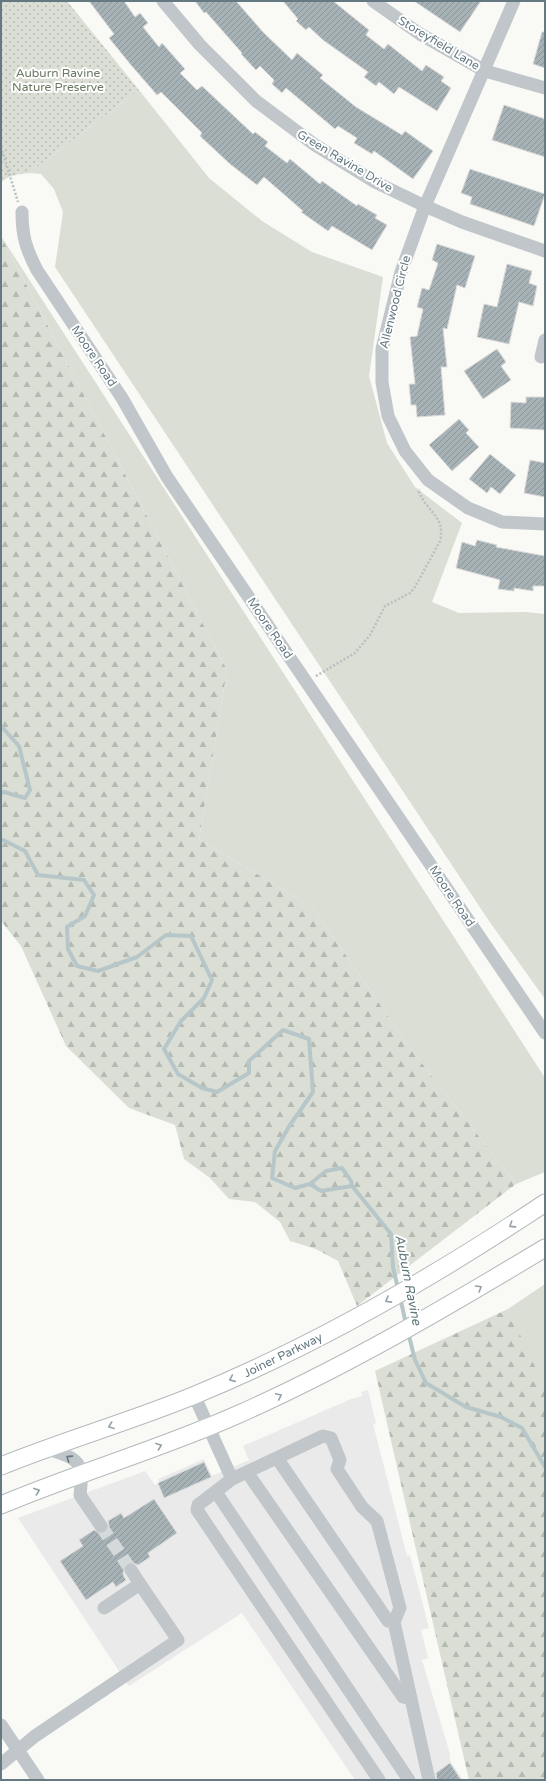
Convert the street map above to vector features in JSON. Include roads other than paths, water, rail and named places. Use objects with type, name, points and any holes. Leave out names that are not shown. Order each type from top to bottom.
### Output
[{"type":"main road","name":"Joiner Parkway","points":[[1,1466],[194,1395],[282,1357],[355,1319],[434,1274],[545,1203]]},
{"type":"main road","points":[[1,1505],[207,1427],[295,1388],[369,1350],[445,1308],[545,1248]]},
{"type":"street","name":"Green Ravine Drive","points":[[163,1],[200,46],[256,102],[315,146],[375,182],[425,206],[462,222],[545,251]]},
{"type":"street","name":"Storeyfield Lane","points":[[373,1],[420,34],[485,71]]},
{"type":"street","name":"Allenwood Circle","points":[[514,1],[485,71],[425,206],[401,272],[382,349],[382,382],[388,416],[405,451],[428,480],[468,508],[502,522],[545,524]]},
{"type":"street","points":[[485,71],[545,88]]},
{"type":"street","name":"Moore Road","points":[[22,212],[22,230],[26,250],[37,270],[122,398],[167,476],[545,1032]]},
{"type":"street","points":[[540,357],[545,340]]},
{"type":"street","points":[[194,1395],[207,1427],[232,1479]]},
{"type":"street","points":[[379,1780],[197,1510],[198,1506],[232,1479],[323,1436],[331,1438],[340,1460],[337,1469],[362,1507],[377,1521],[400,1608],[394,1622],[430,1780]]},
{"type":"street","points":[[48,1449],[68,1456],[79,1465],[83,1474],[80,1495],[101,1526]]},
{"type":"street","points":[[277,1458],[388,1621],[394,1622]]},
{"type":"street","points":[[247,1472],[403,1697],[411,1699]]},
{"type":"street","points":[[216,1492],[409,1780]]},
{"type":"street","points":[[1,1764],[35,1736],[178,1640],[131,1570]]},
{"type":"street","points":[[104,1608],[140,1584]]},
{"type":"street","points":[[1,1725],[38,1780]]},
{"type":"waterway","name":"Auburn Ravine","points":[[1,726],[19,746],[30,790],[25,798],[4,792],[1,793]]},
{"type":"waterway","name":"Auburn Ravine","points":[[1,839],[25,851],[38,875],[84,880],[94,895],[85,916],[67,927],[68,949],[77,966],[98,971],[137,957],[166,935],[191,936],[212,980],[204,998],[181,1021],[164,1049],[178,1074],[202,1088],[217,1092],[249,1073],[249,1061],[283,1030],[309,1039],[313,1092],[290,1125],[275,1151],[272,1178],[295,1188],[310,1184],[321,1191],[352,1186],[391,1234],[393,1267],[398,1289]]},
{"type":"waterway","points":[[310,1184],[326,1171],[342,1168],[351,1181],[352,1186]]},
{"type":"waterway","name":"Auburn Ravine","points":[[400,1297],[406,1324]]},
{"type":"waterway","name":"Auburn Ravine","points":[[408,1332],[415,1360],[426,1383],[466,1407],[501,1417],[522,1428],[545,1467]]},
{"type":"tunnel","points":[[101,1526],[131,1570]]},
{"type":"park label","name":"Auburn Ravine Nature Preserve","points":[[58,80]]}]
